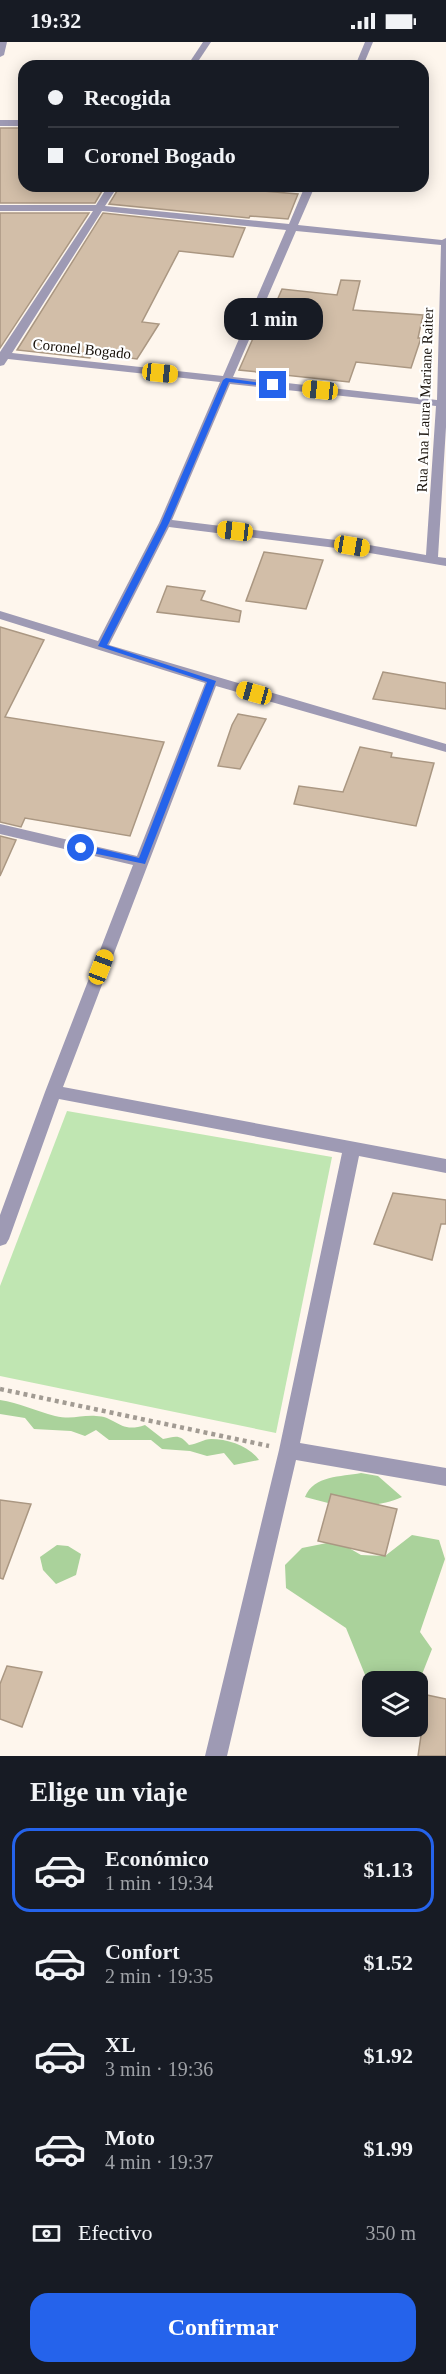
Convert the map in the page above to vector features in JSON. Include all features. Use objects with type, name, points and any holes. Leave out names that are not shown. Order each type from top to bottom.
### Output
[{"type":"street","points":[[0,55],[3,42]]},
{"type":"street","points":[[195,60],[207,42]]},
{"type":"street","points":[[362,60],[369,42]]},
{"type":"street","points":[[0,123],[18,123]]},
{"type":"street","points":[[2,358],[109,192]]},
{"type":"street","points":[[102,646],[165,523],[307,192]]},
{"type":"street","points":[[0,208],[98,208],[446,242]]},
{"type":"street","name":"Rua Ana Laura Mariane Raiter","points":[[432,560],[444,403],[446,242]]},
{"type":"street","name":"Coronel Bogado","points":[[2,358],[444,403]]},
{"type":"street","points":[[165,523],[352,546],[446,562]]},
{"type":"street","points":[[0,615],[212,681],[446,748]]},
{"type":"street","points":[[0,1239],[53,1092],[212,681]]},
{"type":"street","points":[[0,829],[142,862]]},
{"type":"street","points":[[53,1092],[446,1166]]},
{"type":"street","points":[[216,1756],[289,1450],[352,1148]]},
{"type":"street","points":[[289,1450],[446,1477]]},
{"type":"path","points":[[0,1389],[289,1450]]},
{"type":"green space","points":[[67,1111],[332,1157],[276,1433],[0,1376],[0,1286]]},
{"type":"green space","points":[[0,1400],[61,1417],[96,1416],[123,1426],[145,1425],[163,1439],[178,1437],[189,1445],[208,1439],[224,1440],[244,1447],[259,1460],[234,1465],[224,1453],[207,1456],[190,1451],[162,1449],[151,1440],[109,1440],[96,1430],[85,1436],[71,1431],[34,1429],[25,1418],[0,1414]]},
{"type":"green space","points":[[361,1473],[378,1476],[402,1497],[386,1503],[363,1504],[339,1496],[328,1503],[305,1497],[309,1490],[321,1481]]},
{"type":"green space","points":[[412,1535],[439,1540],[445,1559],[420,1632],[432,1649],[423,1671],[363,1671],[346,1628],[286,1588],[285,1565],[302,1548],[337,1541],[361,1555],[385,1556]]},
{"type":"green space","points":[[57,1545],[68,1546],[81,1554],[76,1575],[56,1584],[43,1570],[40,1557]]},
{"type":"building","points":[[0,128],[18,128],[18,192],[101,192],[95,203],[0,203]]},
{"type":"building","points":[[116,192],[298,194],[288,219],[250,216],[249,218],[109,204]]},
{"type":"building","points":[[0,213],[89,213],[0,348]]},
{"type":"building","points":[[103,213],[245,228],[233,257],[179,251],[142,322],[159,324],[137,359],[93,353],[90,358],[17,350]]},
{"type":"building","points":[[341,280],[360,281],[353,310],[423,315],[418,338],[421,338],[411,368],[356,362],[349,382],[239,370],[262,318],[269,319],[282,289],[337,295]]},
{"type":"building","points":[[264,552],[323,560],[306,609],[246,601]]},
{"type":"building","points":[[167,586],[205,591],[201,600],[241,611],[239,622],[157,612]]},
{"type":"building","points":[[0,627],[44,640],[5,717],[164,742],[130,836],[25,818],[21,827],[0,822]]},
{"type":"building","points":[[383,672],[446,683],[446,709],[373,699]]},
{"type":"building","points":[[238,714],[266,719],[240,769],[218,766],[232,725]]},
{"type":"building","points":[[360,747],[392,753],[391,757],[434,763],[416,826],[294,804],[299,786],[343,792]]},
{"type":"building","points":[[0,836],[16,840],[0,876]]},
{"type":"building","points":[[393,1193],[446,1200],[446,1224],[441,1224],[432,1260],[374,1244]]},
{"type":"building","points":[[331,1494],[397,1509],[385,1556],[318,1541]]},
{"type":"building","points":[[0,1500],[31,1504],[3,1579],[0,1578]]},
{"type":"building","points":[[7,1666],[42,1672],[22,1727],[0,1719],[0,1684]]},
{"type":"building","points":[[428,1695],[446,1699],[446,1756],[418,1756],[421,1737],[428,1737]]},
{"type":"route","points":[[81,848],[142,862],[212,681],[102,646],[165,523],[226,380],[273,385]]}]
